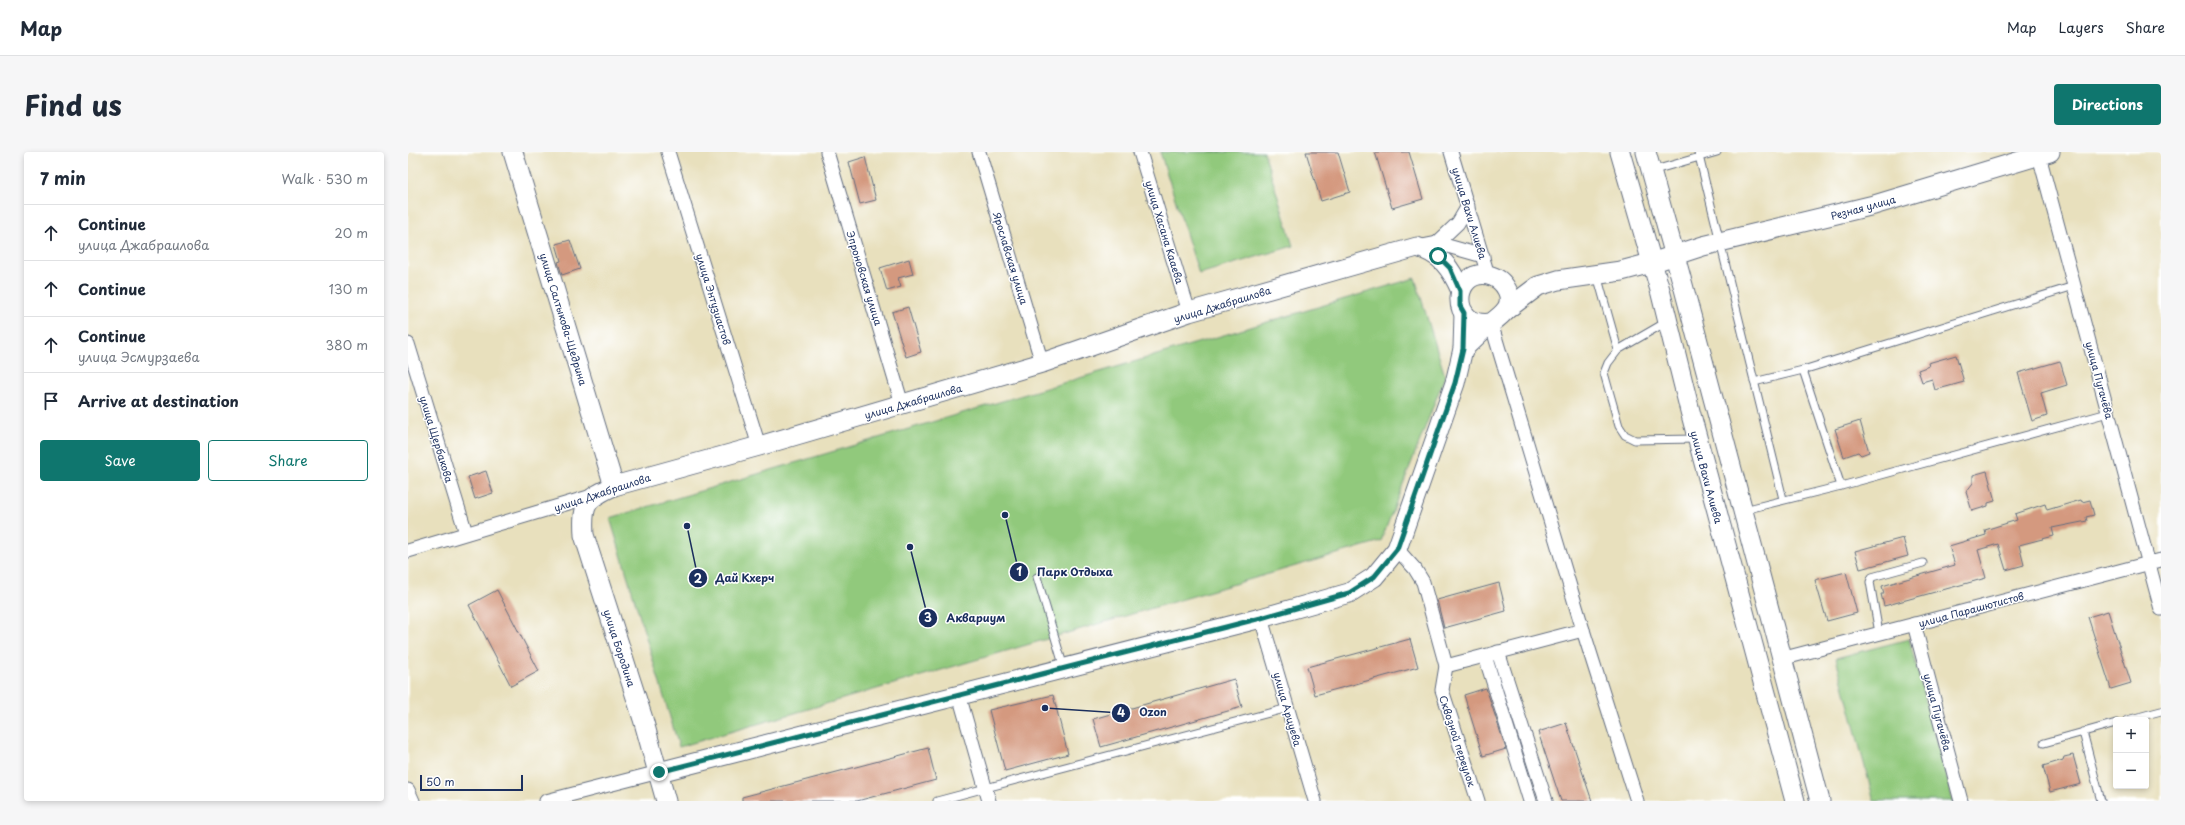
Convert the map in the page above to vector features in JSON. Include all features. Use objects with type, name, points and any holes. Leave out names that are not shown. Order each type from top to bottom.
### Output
[{"type":"street","name":"улица Салтыкова-Щедрина","points":[[513,152],[614,486]]},
{"type":"street","name":"улица Энтузиастов","points":[[668,152],[759,446]]},
{"type":"street","name":"Эпроновская улица","points":[[827,152],[902,404]]},
{"type":"street","name":"Ярославская улица","points":[[979,152],[1042,363]]},
{"type":"street","name":"улица Хасана Кааева","points":[[1140,152],[1189,312]]},
{"type":"street","name":"улица Вахи Алиева","points":[[1451,152],[1483,256],[1494,277]]},
{"type":"street","name":"улица Вахи Алиева","points":[[1620,152],[1668,321],[1697,439],[1795,801]]},
{"type":"street","points":[[1646,152],[1820,801]]},
{"type":"street","name":"Резная улица","points":[[1538,286],[1558,280],[1651,263],[1719,242],[1874,205],[2042,153]]},
{"type":"street","name":"улица Пугачёва","points":[[2042,153],[2074,286],[2108,412],[2155,561],[2161,609]]},
{"type":"street","points":[[1438,243],[1458,223],[1468,206]]},
{"type":"street","name":"улица Джабраилова","points":[[408,551],[592,496],[614,486],[759,446],[1042,363],[1189,312],[1417,247],[1438,243],[1483,256]]},
{"type":"street","points":[[1417,247],[1428,250],[1444,261],[1450,268],[1460,291],[1460,306],[1464,313],[1476,323],[1491,323]]},
{"type":"street","points":[[1460,291],[1470,279],[1477,275],[1538,286]]},
{"type":"street","points":[[1494,277],[1508,292],[1509,300],[1506,310]]},
{"type":"street","points":[[1463,349],[1491,323],[1498,320],[1506,310],[1538,286]]},
{"type":"street","points":[[546,801],[1261,618],[1349,593],[1374,577],[1397,549],[1455,383],[1463,349],[1464,313]]},
{"type":"street","points":[[1491,323],[1583,630],[1637,801]]},
{"type":"street","name":"улица Щербакова","points":[[408,344],[466,533]]},
{"type":"street","name":"улица Бородина","points":[[592,496],[586,506],[583,521],[584,535],[659,772],[666,801]]},
{"type":"street","name":"Сквозной переулок","points":[[1397,549],[1415,569],[1423,582],[1446,666],[1442,690],[1478,801]]},
{"type":"street","name":"улица Парашютистов","points":[[1781,659],[2155,561]]},
{"type":"street","name":"улица Арцуева","points":[[1261,618],[1315,801]]},
{"type":"street","name":"улица Пугачёва","points":[[1914,624],[1961,801]]},
{"type":"street","points":[[1446,666],[1583,630]]},
{"type":"street","points":[[1498,652],[1546,801]]},
{"type":"street","points":[[1484,656],[1530,801]]},
{"type":"street","points":[[958,695],[988,795]]},
{"type":"street","points":[[408,790],[413,801]]},
{"type":"lane","points":[[1651,171],[1699,154],[1717,152]]},
{"type":"lane","points":[[1699,154],[1719,242],[1783,499]]},
{"type":"lane","points":[[1596,274],[1618,350]]},
{"type":"lane","points":[[1754,382],[1803,370],[2074,286]]},
{"type":"lane","points":[[1668,321],[1618,350],[1608,363],[1604,373],[1620,426],[1625,435],[1635,440],[1697,439]]},
{"type":"lane","points":[[1803,370],[1841,486]]},
{"type":"lane","points":[[1743,510],[1841,486],[2108,412]]},
{"type":"lane","points":[[1879,633],[1870,582],[1872,577],[1923,563]]},
{"type":"lane","points":[[1037,577],[1064,668]]},
{"type":"lane","points":[[937,801],[988,795],[1288,708]]},
{"type":"lane","points":[[2138,717],[2161,711]]},
{"type":"lane","points":[[2044,743],[2113,724]]},
{"type":"lane","points":[[2083,732],[2101,801]]},
{"type":"green space","points":[[1160,152],[1264,152],[1293,246],[1199,274]]},
{"type":"green space","points":[[1415,278],[1445,376],[1381,541],[679,747],[610,518]]},
{"type":"green space","points":[[1909,639],[1953,801],[1874,801],[1836,658]]},
{"type":"building","points":[[1306,152],[1338,152],[1350,192],[1321,201]]},
{"type":"building","points":[[1375,152],[1409,152],[1423,199],[1392,208]]},
{"type":"building","points":[[865,157],[876,200],[860,204],[849,162]]},
{"type":"building","points":[[570,240],[580,269],[562,275],[558,262],[561,261],[556,244]]},
{"type":"building","points":[[909,259],[913,274],[898,278],[901,287],[887,291],[880,268]]},
{"type":"building","points":[[908,307],[921,352],[906,357],[892,312]]},
{"type":"building","points":[[1956,355],[1964,382],[1935,390],[1932,379],[1922,382],[1918,370],[1929,366],[1928,363]]},
{"type":"building","points":[[2060,361],[2067,385],[2041,393],[2047,416],[2032,421],[2018,373]]},
{"type":"building","points":[[1860,421],[1869,452],[1861,455],[1858,452],[1844,457],[1835,429]]},
{"type":"building","points":[[486,471],[493,493],[475,499],[468,477]]},
{"type":"building","points":[[1987,471],[1995,501],[1988,503],[1988,506],[1972,511],[1966,492],[1973,483],[1973,475]]},
{"type":"building","points":[[2081,500],[2082,502],[2090,500],[2094,515],[2086,517],[2087,521],[2052,528],[2054,536],[2019,545],[2024,565],[2006,570],[1998,544],[1978,550],[1986,578],[1884,606],[1881,594],[1884,594],[1882,586],[1955,565],[1949,546],[1986,535],[1985,530],[2017,520],[2015,514],[2045,504],[2047,510]]},
{"type":"building","points":[[1903,538],[1908,556],[1860,569],[1855,551]]},
{"type":"building","points":[[1846,572],[1857,613],[1827,621],[1815,580]]},
{"type":"building","points":[[1499,583],[1506,611],[1444,628],[1437,600]]},
{"type":"building","points":[[497,590],[539,671],[511,686],[469,605]]},
{"type":"building","points":[[2108,611],[2131,683],[2111,689],[2088,617]]},
{"type":"building","points":[[1410,639],[1418,667],[1315,695],[1307,667]]},
{"type":"building","points":[[1234,679],[1242,707],[1101,747],[1093,719]]},
{"type":"building","points":[[1486,688],[1506,749],[1483,756],[1464,695]]},
{"type":"building","points":[[1053,695],[1068,754],[1005,771],[989,710]]},
{"type":"building","points":[[1566,723],[1592,801],[1561,801],[1538,732]]},
{"type":"building","points":[[928,748],[936,780],[857,801],[742,801],[742,797]]},
{"type":"building","points":[[2073,755],[2081,784],[2050,792],[2043,766],[2063,760],[2064,757]]},
{"type":"place","name":"Парк Отдыха","points":[[1005,515]]},
{"type":"place","name":"Дай Кхерч","points":[[687,526]]},
{"type":"place","name":"Аквариум","points":[[910,547]]},
{"type":"place","name":"Ozon","points":[[1045,708]]},
{"type":"route","points":[[659,772],[1261,618],[1349,593],[1362,585],[1374,577],[1397,549],[1455,383],[1463,349],[1462,332],[1464,313],[1460,306],[1460,291],[1450,268],[1438,256]]}]
